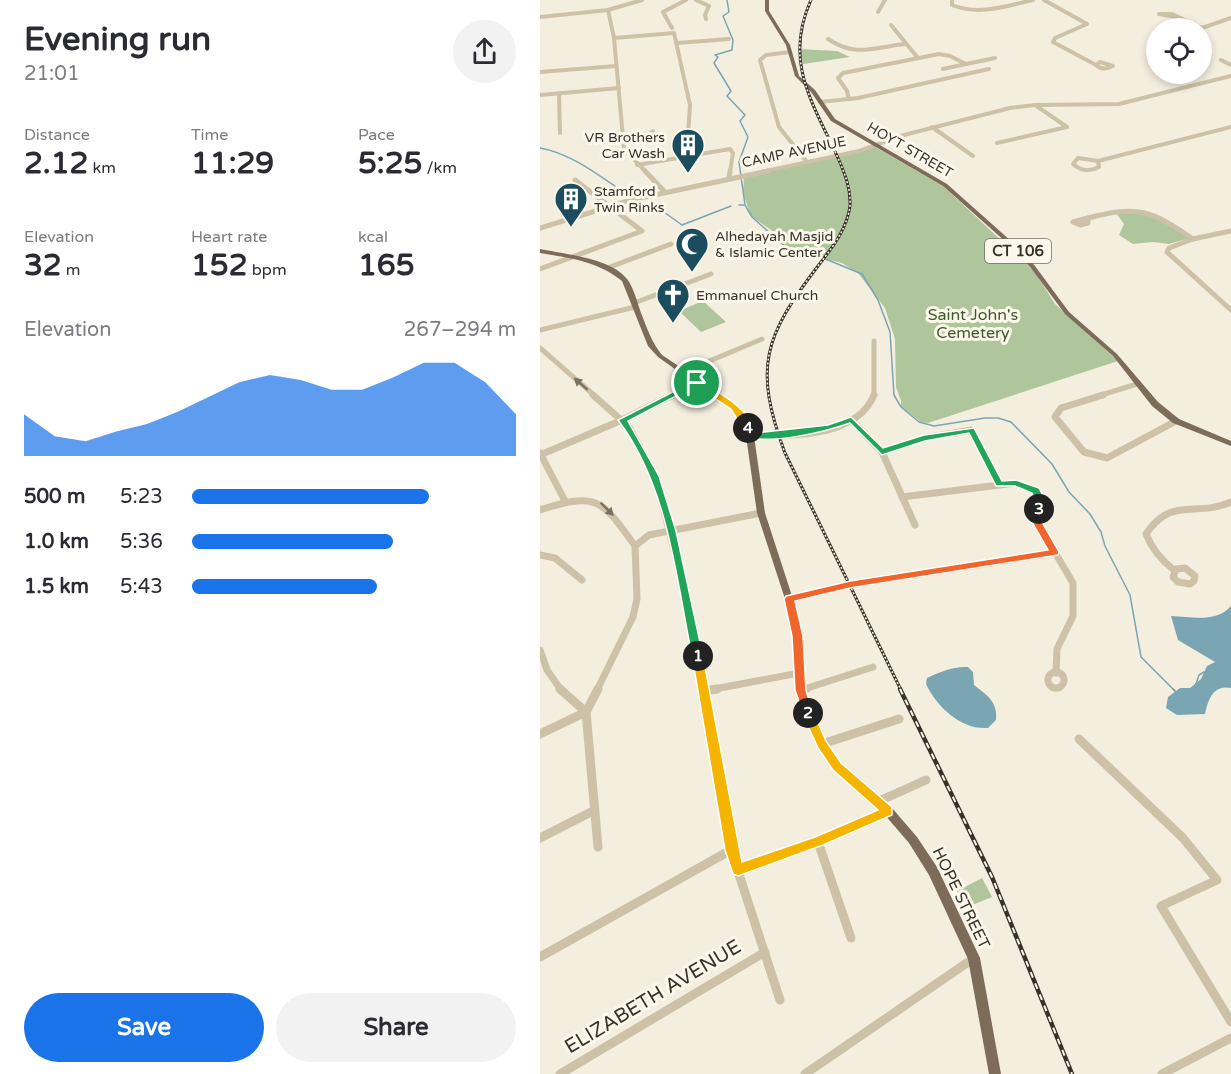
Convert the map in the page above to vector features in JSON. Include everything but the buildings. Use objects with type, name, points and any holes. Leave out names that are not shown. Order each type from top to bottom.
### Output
[{"type":"main road","name":"HOYT STREET","points":[[767,0],[767,11],[790,52],[797,76],[813,91],[836,123],[945,184],[992,225],[1033,267],[1067,313],[1115,355],[1155,404],[1176,421],[1231,444]]},
{"type":"main road","points":[[540,251],[610,267]]},
{"type":"main road","name":"HOPE STREET","points":[[610,267],[625,280],[651,346],[681,373],[734,407],[744,419],[750,436],[761,513],[789,599],[798,636],[801,690],[809,716],[822,744],[837,766],[888,811],[913,840],[933,872],[974,958],[995,1074]]},
{"type":"street","points":[[540,16],[608,10],[642,0]]},
{"type":"street","points":[[672,28],[663,12],[686,0]]},
{"type":"street","points":[[696,0],[709,6],[705,15],[706,19]]},
{"type":"street","points":[[878,12],[885,0]]},
{"type":"street","points":[[951,0],[952,5],[974,11],[1033,0]]},
{"type":"street","points":[[1044,0],[1087,24],[1055,38],[1053,42],[1096,64]]},
{"type":"street","points":[[608,10],[614,38],[625,151],[665,192]]},
{"type":"street","points":[[1178,17],[1206,28],[1231,18]]},
{"type":"street","points":[[891,25],[901,33],[909,50],[918,58]]},
{"type":"street","points":[[614,38],[670,32],[676,36],[690,105],[688,135],[698,154]]},
{"type":"street","points":[[677,43],[729,39]]},
{"type":"street","points":[[828,39],[840,49],[849,51],[905,44]]},
{"type":"street","points":[[909,50],[945,54],[966,64]]},
{"type":"street","points":[[790,52],[766,55],[760,60],[779,127],[807,162]]},
{"type":"street","points":[[849,99],[847,91],[838,78],[840,74],[931,54]]},
{"type":"street","points":[[943,69],[995,58]]},
{"type":"street","points":[[1221,60],[1231,65]]},
{"type":"street","points":[[540,72],[616,66]]},
{"type":"street","points":[[820,102],[849,99],[989,69]]},
{"type":"street","name":"CAMP AVENUE","points":[[540,228],[609,206],[665,192],[859,151],[932,127],[1010,108],[1035,105],[1119,104],[1231,76]]},
{"type":"street","points":[[540,95],[619,88]]},
{"type":"street","points":[[559,94],[560,133]]},
{"type":"street","points":[[997,143],[1067,127],[1035,105]]},
{"type":"street","points":[[932,127],[973,156]]},
{"type":"street","points":[[1098,161],[1099,167],[1093,170],[1080,170],[1073,164],[1074,160],[1082,158],[1098,161],[1231,127]]},
{"type":"street","points":[[624,137],[649,134],[653,131]]},
{"type":"street","points":[[637,165],[732,150],[729,178]]},
{"type":"street","points":[[540,269],[642,231],[575,180]]},
{"type":"street","points":[[1088,218],[1122,209],[1138,210],[1156,214],[1193,238]]},
{"type":"street","points":[[1231,231],[1193,238],[1169,248],[1167,252],[1231,310]]},
{"type":"street","points":[[610,267],[671,244]]},
{"type":"street","points":[[540,330],[635,305],[711,274]]},
{"type":"street","points":[[681,373],[762,339]]},
{"type":"street","points":[[750,436],[805,432],[851,420],[874,397],[874,341]]},
{"type":"street","points":[[540,348],[629,427],[655,476],[689,607],[731,850],[780,1000]]},
{"type":"street","points":[[565,501],[540,454],[622,420],[697,383]]},
{"type":"street","points":[[1137,384],[1061,408],[1055,417],[1084,452],[1107,458],[1176,421]]},
{"type":"street","points":[[851,420],[882,452],[915,525]]},
{"type":"street","points":[[882,452],[924,438],[971,430],[999,484]]},
{"type":"street","points":[[902,497],[1016,483],[1035,490],[1040,499],[1037,522],[1073,583],[1073,616],[1057,650],[1056,673]]},
{"type":"street","points":[[540,510],[565,501],[589,498],[604,505],[635,546],[637,599],[633,617],[586,712],[598,847]]},
{"type":"street","points":[[1174,570],[1165,564],[1150,546],[1146,534],[1154,520],[1176,509],[1220,509],[1231,502]]},
{"type":"street","points":[[635,546],[649,535],[761,513]]},
{"type":"street","points":[[789,599],[850,585],[1054,552]]},
{"type":"street","points":[[540,555],[555,558],[582,580]]},
{"type":"street","points":[[540,650],[546,671],[553,683],[586,712]]},
{"type":"street","points":[[801,690],[873,667]]},
{"type":"street","points":[[704,691],[799,674]]},
{"type":"street","points":[[540,734],[586,712]]},
{"type":"street","points":[[822,744],[899,719]]},
{"type":"street","points":[[1079,739],[1183,838],[1217,880],[1161,906],[1231,1022]]},
{"type":"street","points":[[877,802],[926,780]]},
{"type":"street","points":[[540,838],[593,811]]},
{"type":"street","points":[[738,870],[818,842],[888,811]]},
{"type":"street","points":[[818,842],[851,938]]},
{"type":"street","points":[[540,957],[731,850]]},
{"type":"street","name":"ELIZABETH AVENUE","points":[[560,1074],[575,1070],[765,952]]},
{"type":"street","points":[[805,1074],[974,958]]},
{"type":"street","points":[[1162,1074],[1231,1038]]},
{"type":"green space","points":[[799,49],[837,51],[850,57],[803,64]]},
{"type":"green space","name":"Saint John's Cemetery","points":[[875,147],[943,186],[1035,272],[1055,304],[1118,361],[928,423],[921,422],[901,407],[896,387],[895,339],[885,308],[858,273],[842,263],[792,251],[783,245],[774,232],[751,216],[743,193],[744,176]]},
{"type":"green space","points":[[1116,213],[1152,214],[1190,238],[1169,244],[1153,242],[1133,244],[1119,235],[1124,224]]},
{"type":"green space","points":[[703,301],[726,322],[701,332],[679,311]]},
{"type":"green space","points":[[982,878],[992,897],[965,908],[957,891]]},
{"type":"water","points":[[1231,606],[1231,688],[1220,688],[1212,694],[1205,714],[1177,715],[1166,708],[1168,697],[1180,688],[1190,688],[1201,679],[1207,666],[1215,662],[1178,640],[1171,616],[1211,617]]},
{"type":"water","points":[[968,667],[973,672],[974,685],[987,696],[995,708],[996,720],[988,728],[978,728],[959,721],[943,709],[926,684],[927,678],[936,674],[952,668]]},
{"type":"waterway","points":[[727,0],[729,12],[723,16],[733,40],[732,50],[715,55],[718,57],[714,63],[731,91],[727,96],[745,115],[740,121],[748,137],[739,162],[745,205],[752,217],[789,250],[828,260],[862,274],[878,300],[890,332],[894,395],[901,407],[919,422],[934,426],[985,418],[998,418],[1011,422],[1052,464],[1069,492],[1090,514],[1101,532],[1105,546],[1130,595],[1141,657],[1175,691]]},
{"type":"waterway","points":[[540,148],[576,161],[631,197]]},
{"type":"waterway","points":[[638,201],[657,207],[682,225],[731,206]]},
{"type":"waterway","points":[[739,205],[744,205]]},
{"type":"waterway","points":[[1196,684],[1199,675],[1204,672]]},
{"type":"railway","points":[[811,0],[803,22],[800,43],[801,63],[811,100],[845,176],[850,194],[850,206],[846,223],[838,238],[800,291],[775,334],[769,354],[767,375],[769,397],[785,453],[901,690]]},
{"type":"railway","points":[[900,689],[992,877],[1072,1074]]},
{"type":"place","name":"VR Brothers Car Wash","points":[[688,174]]},
{"type":"place","name":"Stamford Twin Rinks","points":[[571,228]]},
{"type":"place","name":"Alhedayah Masjid & Islamic Center","points":[[692,273]]},
{"type":"place","name":"Emmanuel Church","points":[[673,324]]},
{"type":"route","points":[[697,383],[734,407],[744,419],[750,436],[805,432],[851,420],[882,452],[924,438],[971,430],[999,484],[1016,483],[1035,490],[1040,499],[1037,522],[1054,552],[850,585],[789,599],[798,636],[801,690],[809,716],[822,744],[837,766],[888,811],[818,842],[738,870],[731,850],[689,607],[671,531],[655,476],[629,427],[622,420],[697,383]]}]
